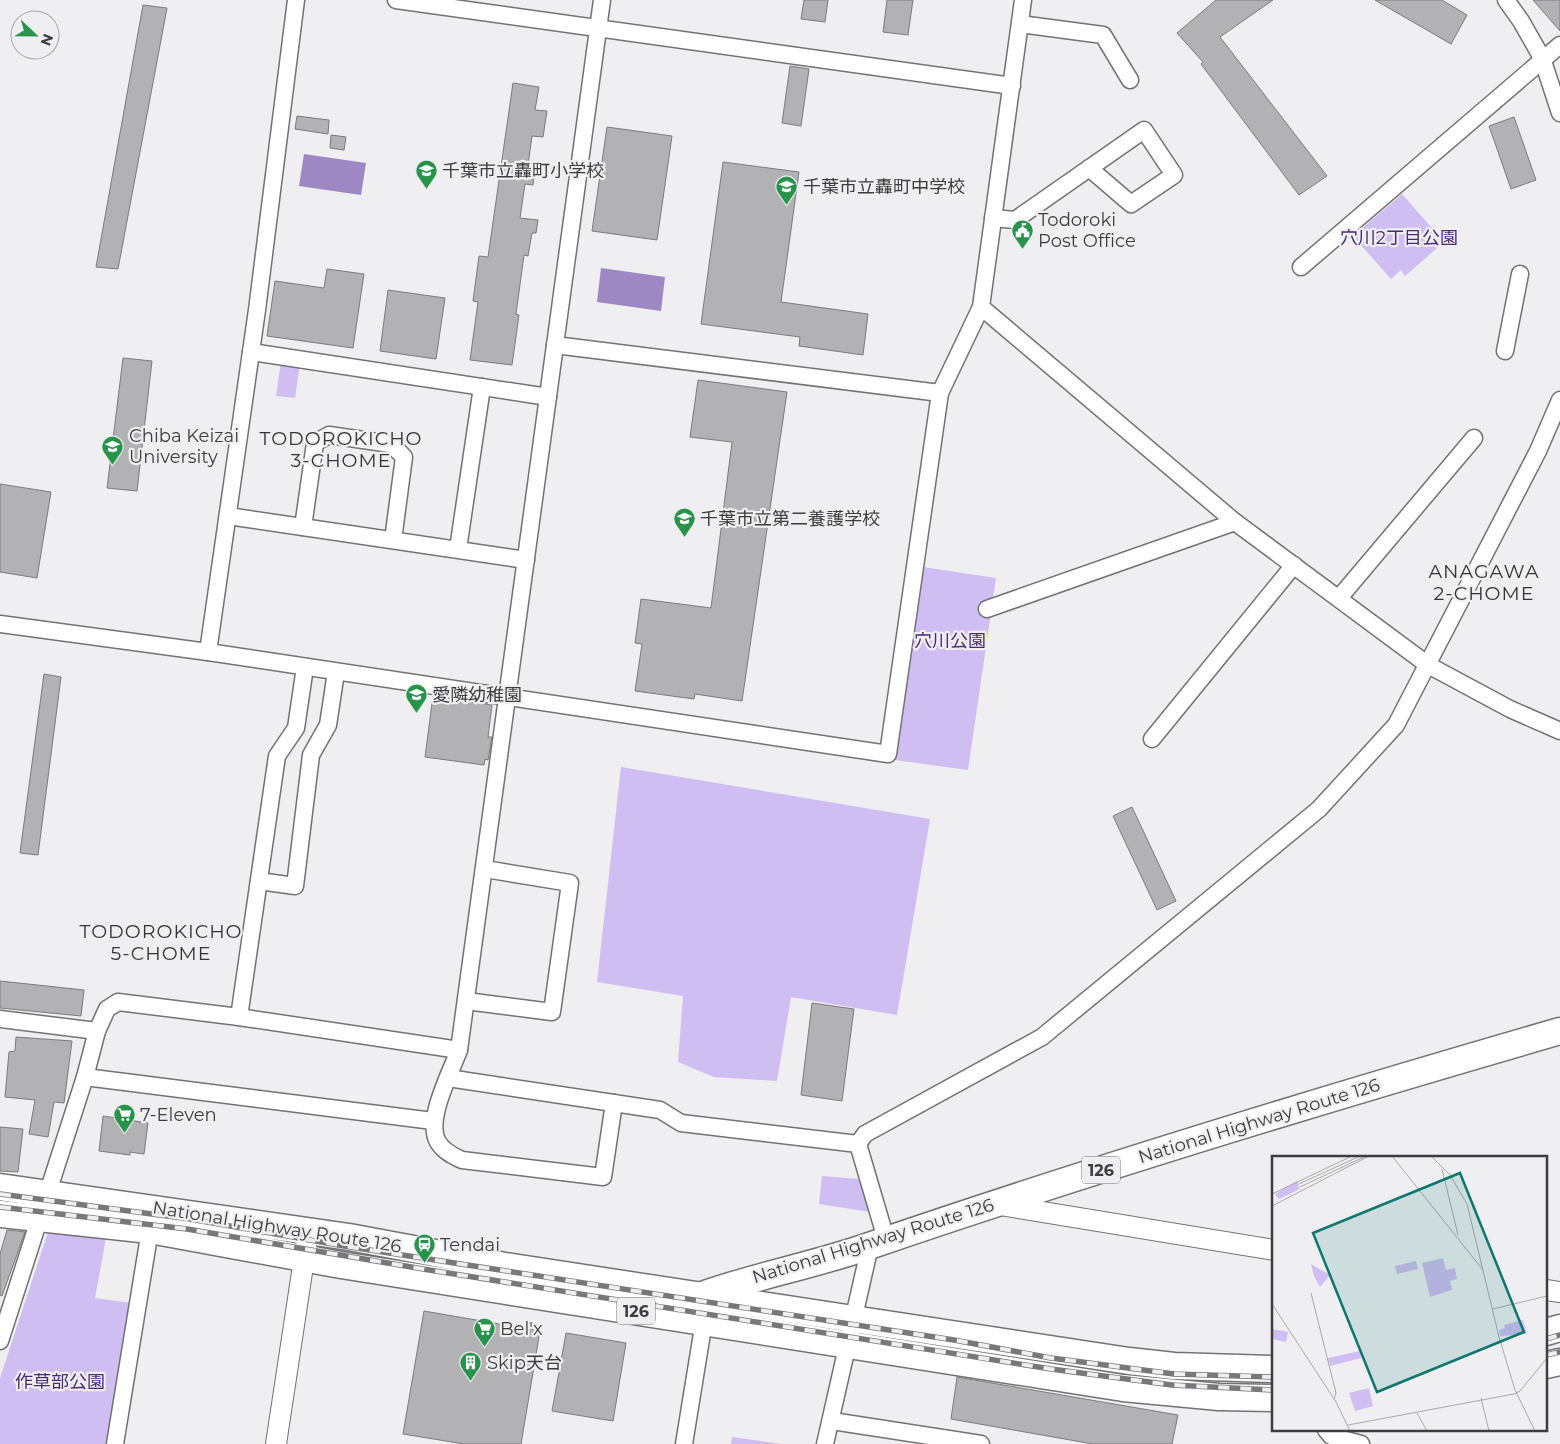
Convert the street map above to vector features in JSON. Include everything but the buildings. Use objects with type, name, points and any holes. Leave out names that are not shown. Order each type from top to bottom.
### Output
[{"type":"highway","name":"National Highway Route 126","points":[[642,1312],[702,1295],[731,1284],[878,1243],[992,1204],[1411,1074],[1560,1031]]},
{"type":"highway","name":"National Highway Route 126","points":[[0,1187],[44,1205],[150,1230],[341,1265],[1123,1388],[1219,1397],[1272,1398]]},
{"type":"highway","name":"National Highway Route 126","points":[[0,1214],[44,1205],[158,1208],[349,1237],[505,1266],[1128,1361],[1174,1366],[1272,1369]]},
{"type":"street","points":[[208,652],[251,352],[296,0]]},
{"type":"street","points":[[396,0],[416,1],[1012,86]]},
{"type":"street","points":[[602,0],[459,1050],[433,1121],[437,1141],[450,1154],[462,1160],[603,1177],[614,1103]]},
{"type":"street","points":[[0,624],[208,652],[888,754],[940,393],[981,308],[1023,0]]},
{"type":"street","points":[[1506,0],[1521,21],[1542,58],[1560,113]]},
{"type":"street","points":[[1020,24],[1103,35],[1130,80]]},
{"type":"street","points":[[1302,267],[1542,58],[1560,45]]},
{"type":"street","points":[[993,218],[1015,220],[1089,168],[1144,130],[1174,174],[1131,204],[1089,168]]},
{"type":"street","points":[[1505,351],[1520,274]]},
{"type":"street","points":[[981,308],[1235,522],[1428,665],[1510,710],[1560,731]]},
{"type":"street","points":[[555,345],[940,393]]},
{"type":"street","points":[[251,352],[548,397]]},
{"type":"street","points":[[458,550],[482,387]]},
{"type":"street","points":[[825,1444],[832,1421],[854,1319],[878,1243],[858,1144],[865,1134],[1042,1038],[1319,810],[1396,725],[1556,422],[1560,400]]},
{"type":"street","points":[[303,526],[315,443],[329,436],[391,444],[404,457],[393,540]]},
{"type":"street","points":[[1339,598],[1474,438]]},
{"type":"street","points":[[228,516],[526,560]]},
{"type":"street","points":[[987,609],[1235,522]]},
{"type":"street","points":[[1152,740],[1294,566]]},
{"type":"street","points":[[239,1017],[277,756],[296,728],[305,667]]},
{"type":"street","points":[[259,881],[295,886],[311,755],[328,725],[336,672]]},
{"type":"street","points":[[466,1001],[552,1012],[565,923],[570,883],[485,869]]},
{"type":"street","points":[[0,1341],[85,1077],[97,1031],[108,1009],[118,1002],[239,1017],[459,1050]]},
{"type":"street","points":[[0,1019],[97,1031]]},
{"type":"street","points":[[85,1077],[433,1121]]},
{"type":"street","points":[[448,1078],[660,1110],[680,1123],[858,1144]]},
{"type":"street","points":[[992,1204],[1272,1250]]},
{"type":"street","points":[[115,1444],[150,1230]]},
{"type":"street","points":[[276,1444],[308,1232]]},
{"type":"street","points":[[684,1444],[704,1321],[702,1295]]},
{"type":"street","points":[[832,1421],[981,1444]]},
{"type":"street","points":[[1328,1437],[1361,1444]]},
{"type":"green space","name":"穴川2丁目公園","points":[[1402,194],[1444,242],[1405,276],[1401,270],[1391,279],[1353,236]]},
{"type":"green space","points":[[281,361],[300,363],[295,398],[276,396]]},
{"type":"green space","name":"穴川公園","points":[[923,567],[996,578],[968,770],[895,760]]},
{"type":"green space","points":[[621,767],[930,819],[897,1015],[791,997],[777,1081],[714,1077],[678,1062],[683,996],[597,982]]},
{"type":"green space","points":[[822,1176],[871,1180],[877,1213],[819,1204]]},
{"type":"green space","name":"作草部公園","points":[[49,1229],[106,1238],[95,1298],[131,1303],[111,1444],[0,1444],[0,1378]]},
{"type":"green space","points":[[732,1437],[782,1444],[731,1444]]},
{"type":"shaded area","points":[[304,154],[366,163],[361,195],[299,186]]},
{"type":"shaded area","points":[[601,268],[665,277],[661,311],[597,302]]},
{"type":"railway","points":[[0,1194],[190,1219],[344,1246],[954,1340],[1051,1358],[1174,1374],[1272,1377]]},
{"type":"railway","points":[[0,1207],[187,1229],[423,1269],[1051,1369],[1172,1385],[1272,1390]]},
{"type":"railway","points":[[1548,1338],[1560,1335]]},
{"type":"railway","points":[[1548,1355],[1560,1352]]},
{"type":"place","name":"千葉市立轟町小学校","points":[[426,190]]},
{"type":"place","name":"千葉市立轟町中学校","points":[[787,206]]},
{"type":"place","name":"Todoroki Post Office","points":[[1022,249]]},
{"type":"place","name":"Chiba Keizai University","points":[[113,465]]},
{"type":"place","name":"千葉市立第二養護学校","points":[[684,538]]},
{"type":"place","name":"愛隣幼稚園","points":[[416,714]]},
{"type":"place","name":"7-Eleven","points":[[124,1134]]},
{"type":"place","name":"Tendai","points":[[424,1264]]},
{"type":"place","name":"Bel'x","points":[[484,1348]]},
{"type":"place","name":"Skip天台","points":[[471,1382]]},
{"type":"district","name":"TODOROKICHO 3-CHOME","points":[[341,449]]},
{"type":"district","name":"ANAGAWA 2-CHOME","points":[[1484,582]]},
{"type":"district","name":"TODOROKICHO 5-CHOME","points":[[161,942]]}]
